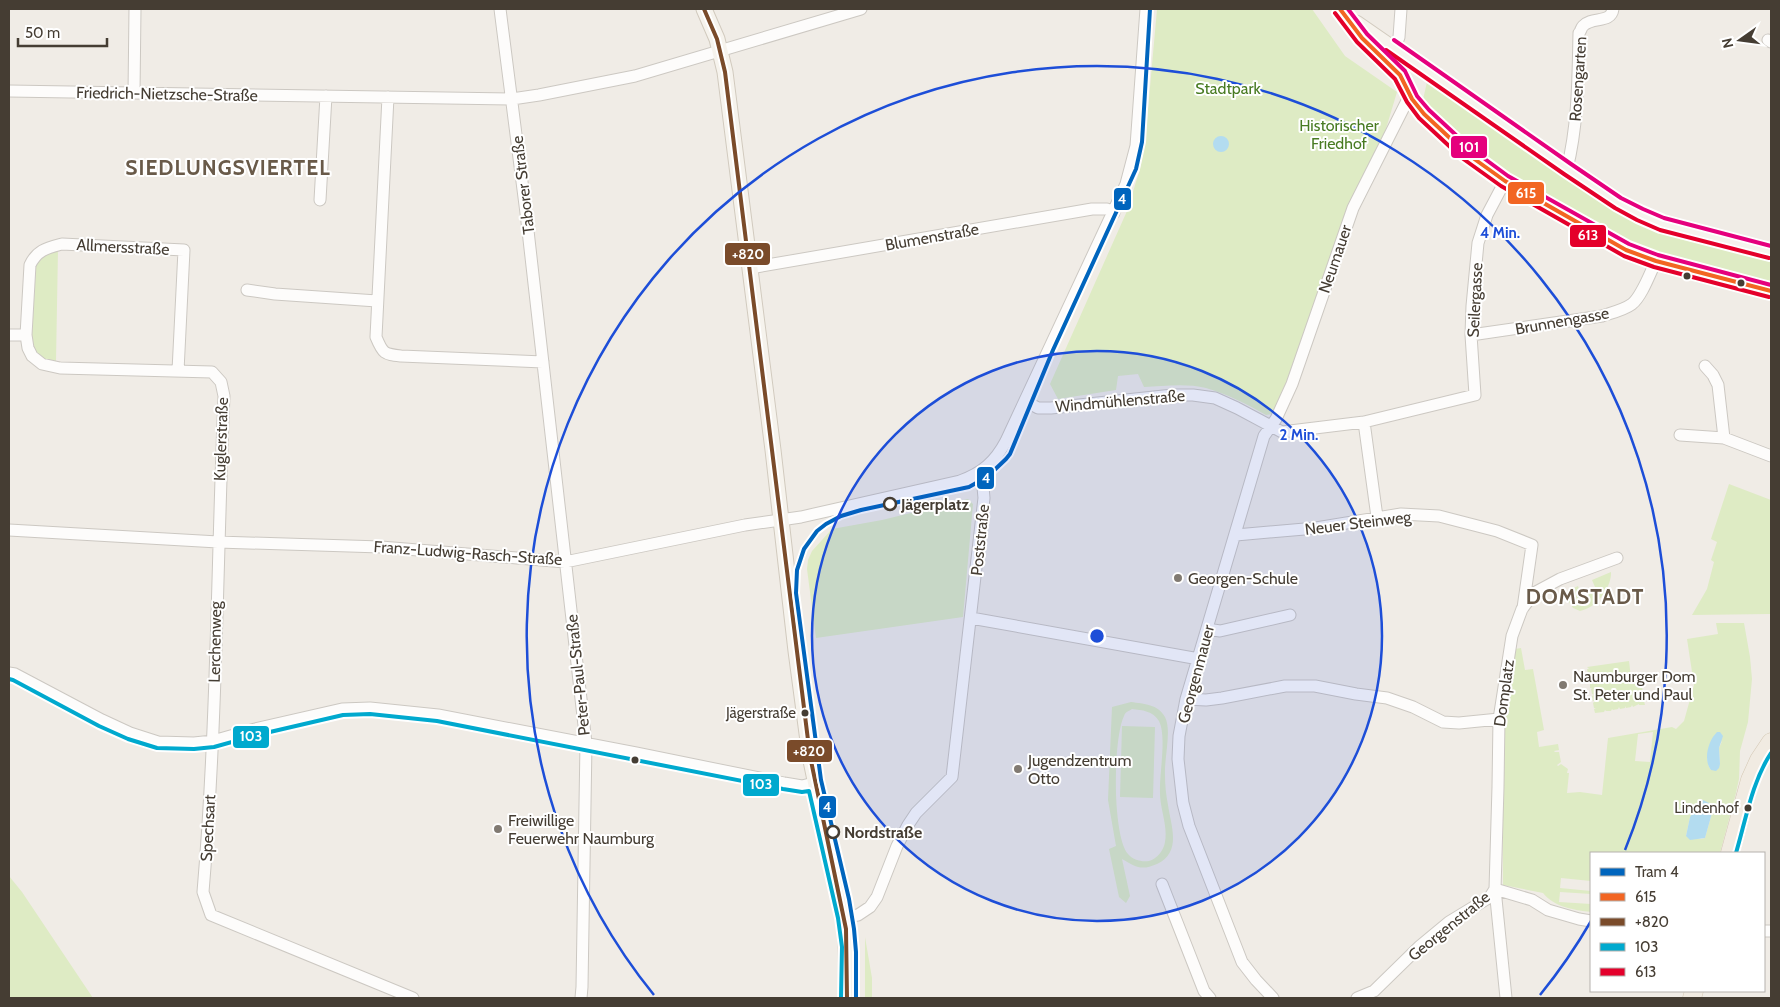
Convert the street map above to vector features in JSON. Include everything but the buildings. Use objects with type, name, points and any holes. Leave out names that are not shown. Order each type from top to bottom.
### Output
[{"type":"main road","points":[[704,9],[720,50],[726,78],[796,651],[814,783],[844,918],[848,947],[847,998]]},
{"type":"main road","points":[[1342,10],[1358,33],[1388,53],[1418,65],[1618,203],[1662,224],[1771,252]]},
{"type":"main road","points":[[1388,53],[1410,95],[1424,114],[1466,153],[1505,181],[1626,250],[1656,261],[1771,291]]},
{"type":"main road","points":[[1403,80],[1407,69],[1418,65]]},
{"type":"main road","points":[[1730,852],[1750,780],[1759,760],[1771,742]]},
{"type":"street","points":[[134,93],[135,9]]},
{"type":"street","name":"Taborer Straße","points":[[500,9],[565,562]]},
{"type":"street","name":"Friedrich-Nietzsche-Straße","points":[[9,91],[512,99],[539,96],[625,78],[861,9]]},
{"type":"street","points":[[978,474],[992,464],[998,456],[1114,212],[1130,174],[1136,146],[1146,9]]},
{"type":"street","points":[[1388,53],[1399,37],[1400,9]]},
{"type":"street","name":"Rosengarten","points":[[1567,169],[1572,151],[1577,112],[1579,33],[1583,26],[1591,21],[1608,18],[1613,9]]},
{"type":"street","name":"Neumauer","points":[[1270,427],[1276,419],[1292,384],[1352,208],[1410,95]]},
{"type":"street","points":[[320,200],[326,96]]},
{"type":"street","points":[[388,97],[376,337],[381,350],[385,354],[401,356],[543,362]]},
{"type":"street","name":"Seilergasse","points":[[1475,395],[1472,306],[1478,243],[1487,215],[1505,181]]},
{"type":"street","name":"Blumenstraße","points":[[750,268],[1092,209],[1114,212]]},
{"type":"street","name":"Allmersstraße","points":[[26,335],[30,265],[34,256],[45,249],[62,244],[184,250],[178,371]]},
{"type":"street","name":"Brunnengasse","points":[[1472,335],[1592,318],[1614,313],[1632,304],[1638,297],[1656,261]]},
{"type":"street","points":[[247,290],[275,294],[377,301]]},
{"type":"street","points":[[9,335],[26,335]]},
{"type":"street","name":"Kuglerstraße","points":[[26,335],[28,348],[32,356],[42,364],[60,368],[212,372],[222,382],[224,396],[218,542]]},
{"type":"street","points":[[1705,366],[1713,375],[1718,385],[1724,438]]},
{"type":"street","name":"Windmühlenstraße","points":[[1025,401],[1038,408],[1051,408],[1193,394],[1215,398],[1227,403],[1282,432],[1364,422],[1475,395]]},
{"type":"street","points":[[1364,422],[1377,517]]},
{"type":"street","name":"Georgenmauer","points":[[1270,427],[1264,436],[1186,699],[1179,736],[1178,759],[1180,783],[1189,826],[1242,962],[1273,998]]},
{"type":"street","points":[[1680,435],[1724,438],[1771,456]]},
{"type":"street","name":"Franz-Ludwig-Rasch-Straße","points":[[9,530],[218,542],[381,547],[565,562],[745,525],[801,517],[960,481],[978,474]]},
{"type":"street","name":"Poststraße","points":[[844,918],[858,914],[870,907],[877,897],[908,825],[923,806],[952,777],[984,498],[983,487],[978,474]]},
{"type":"street","name":"Neuer Steinweg","points":[[1236,535],[1316,528],[1401,514],[1439,516],[1497,531],[1532,545],[1522,609]]},
{"type":"street","name":"Lerchenweg","points":[[213,741],[218,542]]},
{"type":"street","name":"Domplatz","points":[[1506,998],[1495,889],[1499,719],[1512,636],[1522,609],[1534,593],[1560,579],[1617,558]]},
{"type":"street","name":"Peter-Paul-Straße","points":[[565,562],[586,743],[582,986],[580,998]]},
{"type":"street","points":[[1208,629],[1220,630],[1290,615]]},
{"type":"street","points":[[971,618],[1199,659]]},
{"type":"street","points":[[9,673],[16,674],[102,720],[158,742],[194,743],[213,741],[342,709],[370,708],[438,716],[586,743],[784,783],[802,786],[814,783]]},
{"type":"street","points":[[1186,699],[1206,700],[1222,698],[1285,686],[1316,686],[1387,698],[1413,707],[1443,722],[1459,724],[1499,719]]},
{"type":"street","name":"Spechsart","points":[[213,741],[203,892],[211,915],[413,998]]},
{"type":"street","points":[[1162,884],[1204,991],[1210,998]]},
{"type":"street","points":[[1495,889],[1532,900],[1548,910],[1590,921]]},
{"type":"street","name":"Georgenstraße","points":[[1357,998],[1374,991],[1420,946],[1449,922],[1490,896],[1495,889]]},
{"type":"green space","name":"Stadtpark","points":[[1157,9],[1312,9],[1345,56],[1397,92],[1379,152],[1348,207],[1287,380],[1272,414],[1266,415],[1222,393],[1199,386],[1144,387],[1138,374],[1118,376],[1116,390],[1058,399],[1050,384],[1127,211],[1140,169],[1145,143]]},
{"type":"green space","points":[[1427,82],[1624,213],[1771,256],[1771,287],[1634,248],[1528,188],[1474,152],[1422,104]]},
{"type":"green space","points":[[58,250],[56,362],[45,359],[38,354],[33,345],[32,335],[36,266],[39,258]]},
{"type":"green space","points":[[1729,484],[1771,500],[1771,614],[1692,615],[1707,589],[1714,562],[1711,560],[1717,542],[1711,539]]},
{"type":"green space","points":[[968,499],[973,504],[963,617],[816,638],[807,569],[808,560],[812,551],[832,529],[882,520]]},
{"type":"green space","points":[[1611,572],[1611,578],[1606,591],[1597,602],[1586,609],[1580,611],[1573,608],[1563,593],[1578,586],[1586,594],[1593,592],[1595,587],[1592,580]]},
{"type":"green space","points":[[1716,623],[1744,623],[1752,679],[1748,722],[1740,751],[1739,779],[1720,852],[1590,852],[1590,881],[1561,878],[1560,888],[1590,891],[1590,894],[1560,892],[1559,902],[1590,904],[1590,912],[1559,905],[1543,893],[1503,885],[1502,719],[1515,649],[1521,648],[1525,670],[1533,669],[1544,730],[1537,732],[1539,747],[1558,744],[1559,750],[1554,751],[1559,752],[1561,762],[1557,765],[1561,764],[1568,769],[1567,773],[1569,773],[1567,793],[1580,792],[1602,795],[1608,738],[1672,727],[1676,729],[1684,721],[1694,685],[1687,639],[1718,634]],"holes":[[[1653,732],[1650,762],[1635,761],[1638,734]],[[1722,741],[1719,748],[1720,764],[1711,770],[1707,758]],[[1712,813],[1705,838],[1686,836],[1690,817]]]},
{"type":"green space","points":[[1629,661],[1633,680],[1642,687],[1643,693],[1641,694],[1643,694],[1644,699],[1642,701],[1644,701],[1645,705],[1639,704],[1633,707],[1632,705],[1626,708],[1625,706],[1625,708],[1620,709],[1619,707],[1611,711],[1605,710],[1604,712],[1595,713],[1594,709],[1596,708],[1594,708],[1593,703],[1595,701],[1593,701],[1592,696],[1594,695],[1592,694],[1592,688],[1590,688],[1591,681],[1589,680],[1588,675],[1590,675],[1588,674],[1587,669],[1589,669],[1587,667]]},
{"type":"green space","points":[[1131,702],[1155,707],[1165,717],[1168,730],[1165,782],[1173,838],[1172,846],[1170,853],[1165,859],[1151,866],[1143,868],[1122,859],[1130,896],[1126,903],[1119,897],[1109,849],[1116,846],[1108,800],[1112,707]],"holes":[[[1132,709],[1154,715],[1159,721],[1162,736],[1160,793],[1166,836],[1160,854],[1149,861],[1140,861],[1128,854],[1119,828],[1116,786],[1118,744],[1120,728],[1125,714]]]},
{"type":"green space","points":[[1122,726],[1155,727],[1153,798],[1120,797]]},
{"type":"green space","points":[[9,876],[22,892],[93,998],[9,998]]},
{"type":"green space","points":[[865,937],[872,978],[872,998],[865,998]]},
{"type":"water","points":[[1218,136],[1224,136],[1229,141],[1227,150],[1218,152],[1213,147],[1213,141]]},
{"type":"water","points":[[1717,732],[1720,732],[1723,736],[1719,748],[1720,764],[1716,771],[1711,770],[1707,756],[1709,745]]},
{"type":"water","points":[[1703,800],[1711,804],[1712,813],[1705,838],[1690,840],[1686,836],[1690,817]]},
{"type":"tram line","name":"4","points":[[856,998],[854,929],[849,899],[821,780],[796,593],[797,570],[804,549],[817,531],[826,524],[841,516],[861,510],[969,487],[987,477],[1010,454],[1053,350],[1136,169],[1142,142],[1150,9]]},
{"type":"transit line","name":"+820","points":[[704,9],[717,39],[725,72],[810,756],[846,929],[847,998]]},
{"type":"transit line","name":"615","points":[[1340,9],[1362,38],[1400,75],[1412,99],[1424,114],[1466,153],[1505,181],[1626,250],[1656,261],[1771,291]]},
{"type":"transit line","name":"101","points":[[1348,9],[1367,34],[1405,71],[1417,96],[1429,110],[1470,148],[1508,176],[1629,244],[1658,255],[1771,285]]},
{"type":"transit line","name":"613","points":[[1335,13],[1357,42],[1395,79],[1407,102],[1419,118],[1462,158],[1501,186],[1624,256],[1654,267],[1769,297]]},
{"type":"transit line","name":"101","points":[[1394,40],[1621,198],[1664,218],[1771,246]]},
{"type":"transit line","name":"613","points":[[1386,50],[1564,174],[1615,208],[1637,220],[1660,230],[1769,258]]},
{"type":"transit line","name":"103","points":[[9,679],[99,726],[128,739],[157,748],[194,749],[214,747],[343,715],[370,714],[437,721],[783,789],[802,792],[809,791],[838,918],[842,947],[841,998]]},
{"type":"transit line","name":"103","points":[[1736,852],[1754,788],[1771,753]]},
{"type":"place","name":"Jägerplatz","points":[[890,504]]},
{"type":"place","name":"Georgen-Schule","points":[[1178,578]]},
{"type":"place","name":"Naumburger Dom St. Peter und Paul","points":[[1563,685]]},
{"type":"place","name":"Jägerstraße","points":[[805,713]]},
{"type":"place","name":"Jugendzentrum Otto","points":[[1018,769]]},
{"type":"place","name":"Lindenhof","points":[[1748,808]]},
{"type":"place","name":"Freiwillige Feuerwehr Naumburg","points":[[498,829]]},
{"type":"place","name":"Nordstraße","points":[[833,832]]},
{"type":"district","name":"SIEDLUNGSVIERTEL","points":[[228,167]]},
{"type":"district","name":"DOMSTADT","points":[[1585,596]]},
{"type":"park label","name":"Historischer Friedhof","points":[[1339,134]]}]
